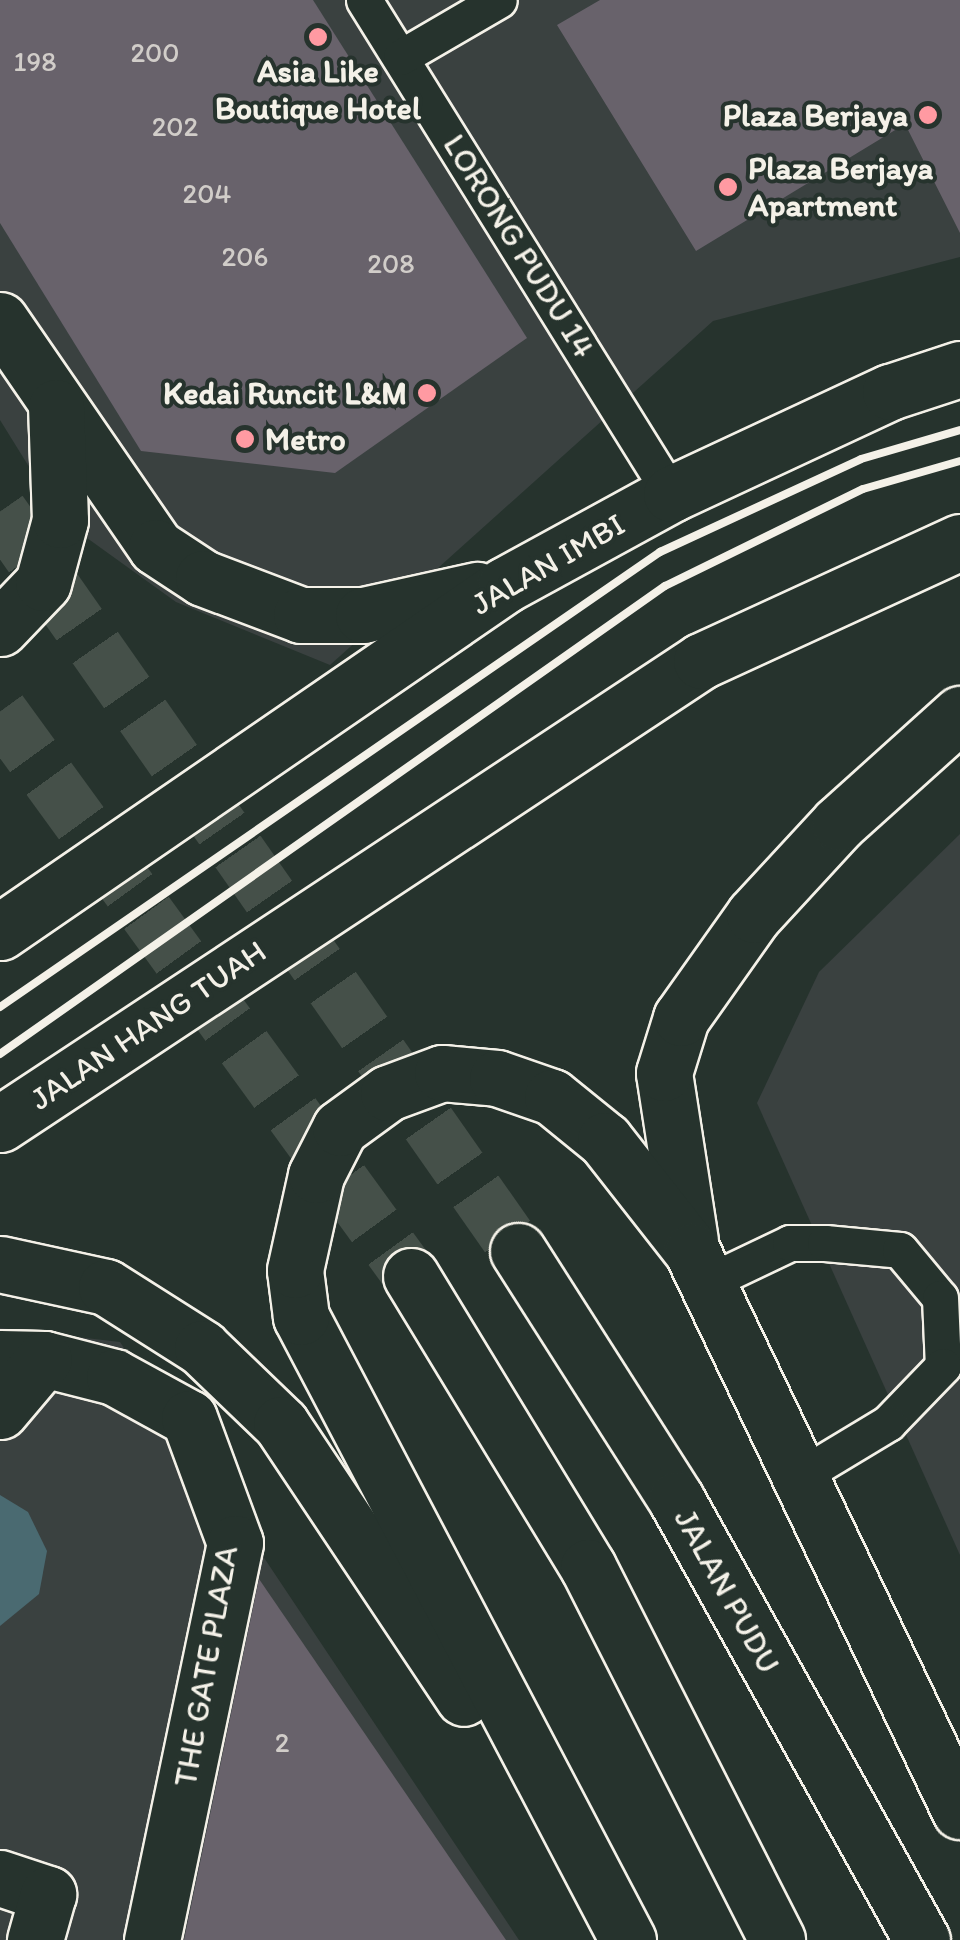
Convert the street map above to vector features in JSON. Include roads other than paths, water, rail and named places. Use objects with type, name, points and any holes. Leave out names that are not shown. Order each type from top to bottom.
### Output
[{"type":"main road","points":[[0,320],[156,547],[236,594],[301,615],[362,615],[505,585]]},
{"type":"main road","name":"JALAN IMBI","points":[[0,932],[505,585],[670,494],[890,392],[960,369]]},
{"type":"main road","points":[[0,628],[43,583],[60,520],[56,406]]},
{"type":"main road","name":"JALAN HANG TUAH","points":[[0,1124],[701,660],[960,542]]},
{"type":"main road","points":[[699,1267],[664,1073],[681,1018],[754,915],[839,823],[960,714]]},
{"type":"main road","points":[[618,1931],[301,1317],[302,1222],[340,1128],[388,1093],[442,1073],[497,1078],[552,1097],[605,1140],[699,1267],[960,1812]]},
{"type":"main road","name":"JALAN PUDU","points":[[518,1251],[676,1499],[922,1940]]},
{"type":"main road","points":[[0,1264],[106,1286],[202,1348],[281,1424],[492,1738],[556,1806]]},
{"type":"main road","points":[[411,1276],[588,1567],[777,1940]]},
{"type":"main road","points":[[0,1411],[22,1358]]},
{"type":"main road","name":"THE GATE PLAZA","points":[[22,1358],[114,1377],[189,1418],[235,1543],[152,1940]]},
{"type":"main road","points":[[0,1878],[48,1894],[36,1940]]},
{"type":"lane","points":[[401,57],[499,0]]},
{"type":"lane","name":"LORONG PUDU 14","points":[[366,1],[670,494]]},
{"type":"lane","points":[[699,1267],[790,1244],[900,1250],[940,1298],[943,1366],[888,1423],[800,1476]]},
{"type":"water","points":[[0,1495],[28,1512],[47,1551],[39,1594],[0,1626]]},
{"type":"tunnel","points":[[0,511],[518,1251]]},
{"type":"tunnel","points":[[0,711],[411,1276]]},
{"type":"railway","points":[[0,1007],[660,552],[861,459],[960,430]]},
{"type":"railway","points":[[0,1054],[665,586],[863,489],[960,461]]},
{"type":"place","name":"Asia Like Boutique Hotel","points":[[318,37]]},
{"type":"place","name":"Plaza Berjaya","points":[[928,115]]},
{"type":"place","name":"Plaza Berjaya Apartment","points":[[728,187]]},
{"type":"place","name":"Kedai Runcit L&M","points":[[427,393]]},
{"type":"place","name":"Metro","points":[[245,439]]}]
